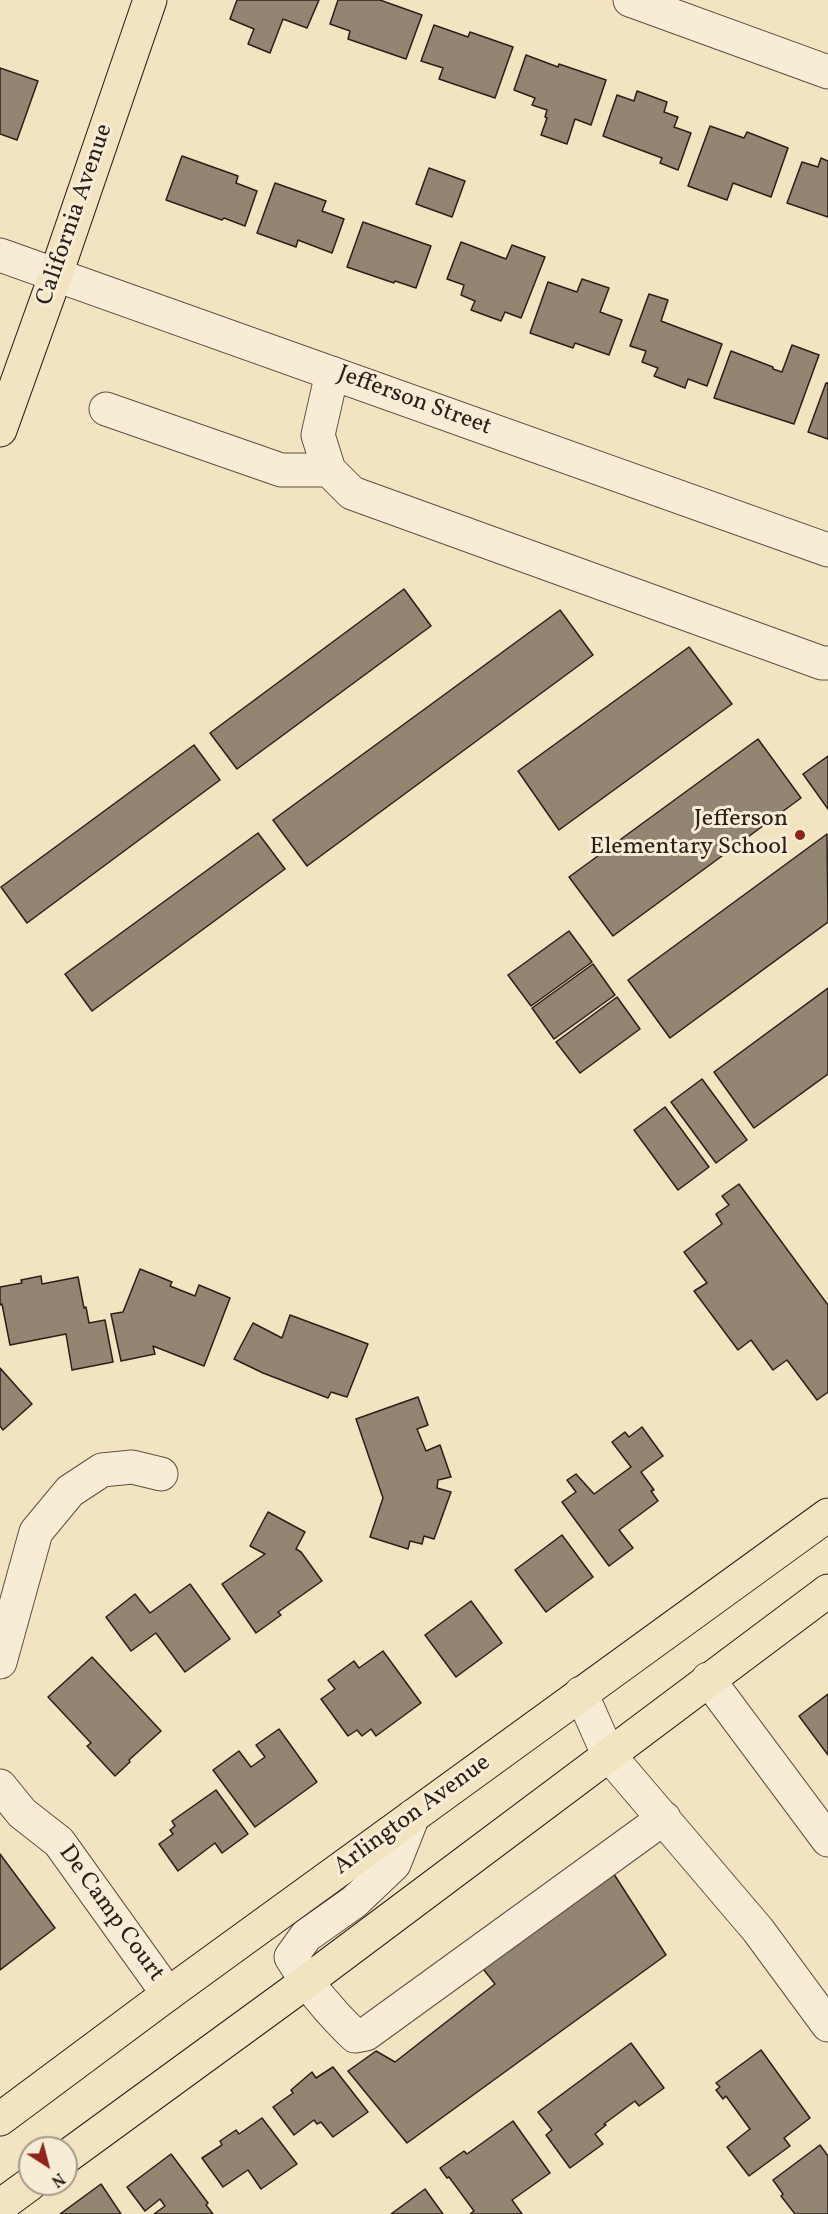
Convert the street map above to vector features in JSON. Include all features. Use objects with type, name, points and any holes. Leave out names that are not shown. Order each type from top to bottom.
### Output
[{"type":"main road","name":"California Avenue","points":[[0,430],[150,0]]},
{"type":"main road","name":"Arlington Avenue","points":[[0,2119],[168,1994],[828,1515]]},
{"type":"main road","points":[[78,2148],[306,1982],[828,1591]]},
{"type":"main road","points":[[0,2206],[18,2193]]},
{"type":"street","points":[[630,0],[828,72]]},
{"type":"street","name":"Jefferson Street","points":[[0,255],[828,550]]},
{"type":"street","points":[[332,373],[318,435],[329,470],[352,493],[822,663],[828,663]]},
{"type":"street","points":[[106,409],[281,470],[329,470]]},
{"type":"street","points":[[0,1662],[36,1532],[70,1491],[102,1470],[132,1467],[161,1474]]},
{"type":"street","points":[[708,1679],[828,1840]]},
{"type":"street","points":[[581,1693],[608,1754],[758,1930],[828,2025]]},
{"type":"street","name":"De Camp Court","points":[[0,1786],[22,1813],[59,1842],[168,1994]]},
{"type":"street","points":[[413,1816],[394,1864],[354,1902],[306,1936],[291,1957],[306,1982],[335,2017],[355,2036],[366,2034],[664,1818]]},
{"type":"building","points":[[237,0],[319,0],[307,28],[283,19],[270,53],[248,44],[254,29],[230,19]]},
{"type":"building","points":[[338,0],[380,0],[422,15],[406,59],[348,39],[350,31],[330,24]]},
{"type":"building","points":[[434,25],[468,37],[470,32],[513,47],[495,98],[439,79],[443,68],[421,61]]},
{"type":"building","points":[[526,55],[558,67],[559,64],[606,80],[591,125],[575,119],[567,144],[541,135],[547,118],[545,117],[547,110],[532,105],[535,98],[514,90]]},
{"type":"building","points":[[0,68],[38,81],[17,140],[0,134]]},
{"type":"building","points":[[637,91],[667,102],[664,112],[678,117],[674,127],[691,133],[678,170],[660,163],[662,158],[603,136],[617,95],[634,101]]},
{"type":"building","points":[[710,126],[744,138],[747,132],[788,148],[771,197],[733,183],[727,200],[688,186]]},
{"type":"building","points":[[182,156],[238,176],[236,183],[257,191],[245,226],[166,200]]},
{"type":"building","points":[[821,158],[828,161],[828,217],[787,203],[802,162],[818,167]]},
{"type":"building","points":[[429,168],[465,181],[452,217],[416,204]]},
{"type":"building","points":[[275,183],[326,201],[322,211],[344,219],[332,253],[298,240],[296,247],[257,233]]},
{"type":"building","points":[[363,222],[431,246],[416,288],[347,267]]},
{"type":"building","points":[[461,242],[506,259],[512,245],[545,257],[521,318],[505,312],[501,321],[471,310],[475,301],[461,295],[464,285],[447,279]]},
{"type":"building","points":[[582,279],[609,288],[600,312],[622,320],[609,355],[575,343],[573,348],[530,333],[548,282],[577,292]]},
{"type":"building","points":[[649,294],[668,300],[661,321],[722,344],[707,386],[688,379],[685,388],[654,376],[658,368],[642,362],[646,351],[630,346]]},
{"type":"building","points":[[792,345],[819,355],[794,424],[714,398],[731,351],[782,372]]},
{"type":"building","points":[[826,383],[828,383],[828,439],[808,432]]},
{"type":"building","points":[[404,589],[431,626],[237,769],[210,733]]},
{"type":"building","points":[[560,610],[593,655],[307,866],[273,820]]},
{"type":"building","points":[[689,647],[732,704],[559,830],[518,771]]},
{"type":"building","points":[[758,739],[801,798],[613,936],[569,877]]},
{"type":"building","points":[[194,745],[220,780],[27,923],[1,887]]},
{"type":"building","points":[[828,756],[828,809],[803,774]]},
{"type":"building","points":[[258,833],[285,869],[92,1011],[65,974]]},
{"type":"building","points":[[827,834],[828,922],[670,1038],[628,980]]},
{"type":"building","name":"Jefferson Elementary School","points":[[569,931],[592,962],[531,1006],[508,975]]},
{"type":"building","points":[[593,964],[615,995],[554,1039],[532,1008]]},
{"type":"building","points":[[828,988],[828,1074],[754,1128],[714,1072]]},
{"type":"building","points":[[617,997],[640,1029],[580,1073],[556,1042]]},
{"type":"building","points":[[702,1079],[747,1140],[716,1163],[671,1102]]},
{"type":"building","points":[[665,1107],[709,1167],[678,1190],[634,1130]]},
{"type":"building","points":[[739,1184],[828,1305],[828,1392],[817,1400],[787,1360],[773,1370],[751,1340],[738,1350],[694,1291],[707,1283],[684,1252],[722,1224],[716,1214],[729,1205],[722,1196]]},
{"type":"building","points":[[140,1269],[172,1282],[170,1286],[195,1296],[199,1285],[230,1298],[204,1366],[153,1346],[155,1354],[121,1361],[111,1314],[123,1312]]},
{"type":"building","points":[[41,1276],[42,1284],[78,1277],[89,1323],[105,1320],[113,1362],[72,1370],[66,1334],[10,1345],[2,1304],[0,1305],[0,1287],[22,1283],[21,1280]]},
{"type":"building","points":[[290,1315],[368,1344],[347,1397],[331,1392],[328,1398],[263,1373],[234,1359],[253,1323],[282,1338]]},
{"type":"building","points":[[0,1368],[32,1404],[3,1430],[0,1426]]},
{"type":"building","points":[[418,1397],[428,1425],[417,1429],[426,1451],[440,1445],[451,1477],[438,1480],[437,1488],[451,1492],[434,1539],[424,1536],[422,1544],[410,1541],[408,1549],[370,1537],[383,1498],[356,1419]]},
{"type":"building","points":[[642,1427],[663,1456],[641,1472],[654,1490],[651,1491],[658,1501],[619,1530],[633,1548],[609,1566],[562,1502],[576,1492],[567,1480],[576,1474],[594,1494],[631,1467],[612,1442],[625,1432],[629,1437]]},
{"type":"building","points":[[268,1512],[305,1532],[296,1549],[301,1552],[322,1581],[278,1612],[281,1615],[256,1633],[222,1584],[265,1554],[250,1546]]},
{"type":"building","points":[[562,1535],[593,1577],[546,1612],[515,1570]]},
{"type":"building","points":[[190,1584],[230,1639],[185,1672],[156,1633],[131,1651],[106,1617],[135,1594],[150,1613]]},
{"type":"building","points":[[471,1601],[502,1643],[456,1677],[425,1635]]},
{"type":"building","points":[[383,1651],[421,1703],[376,1736],[371,1729],[362,1736],[357,1730],[348,1736],[321,1699],[335,1689],[328,1680],[354,1661],[359,1668]]},
{"type":"building","points":[[92,1657],[161,1731],[115,1776],[87,1746],[91,1743],[48,1697]]},
{"type":"building","points":[[828,1694],[828,1755],[799,1716]]},
{"type":"building","points":[[279,1729],[317,1782],[255,1827],[213,1770],[239,1751],[251,1767],[265,1757],[256,1745]]},
{"type":"building","points":[[216,1790],[248,1834],[222,1853],[215,1843],[178,1871],[159,1844],[173,1834],[170,1830],[175,1826],[172,1821]]},
{"type":"building","points":[[0,1854],[55,1928],[0,1970]]},
{"type":"building","points":[[610,1868],[666,1955],[407,2143],[348,2071],[376,2051],[395,2062],[495,1984],[480,1965]]},
{"type":"building","points":[[631,2043],[664,2088],[639,2106],[635,2101],[604,2124],[606,2125],[595,2134],[603,2144],[570,2168],[546,2135],[552,2130],[538,2112]]},
{"type":"building","points":[[761,2050],[810,2118],[784,2138],[790,2146],[749,2176],[727,2147],[750,2129],[726,2096],[723,2099],[716,2090],[720,2087],[716,2083]]},
{"type":"building","points":[[333,2067],[368,2112],[333,2137],[321,2122],[317,2124],[314,2120],[294,2135],[273,2107],[293,2093],[291,2090],[312,2072],[316,2078]]},
{"type":"building","points":[[262,2118],[297,2164],[261,2189],[248,2170],[223,2187],[202,2158],[222,2145],[220,2141],[236,2130],[239,2134]]},
{"type":"building","points":[[513,2121],[550,2173],[512,2200],[522,2214],[470,2214],[474,2211],[440,2168],[464,2151],[467,2154]]},
{"type":"building","points":[[820,2145],[828,2156],[828,2214],[795,2214],[781,2196],[783,2194],[773,2180]]},
{"type":"building","points":[[171,2154],[208,2203],[206,2205],[213,2214],[154,2214],[165,2206],[160,2199],[145,2211],[127,2187]]},
{"type":"building","points":[[101,2184],[121,2214],[60,2214]]},
{"type":"building","points":[[425,2189],[443,2214],[391,2214]]},
{"type":"place","name":"Jefferson Elementary School","points":[[800,835]]}]
